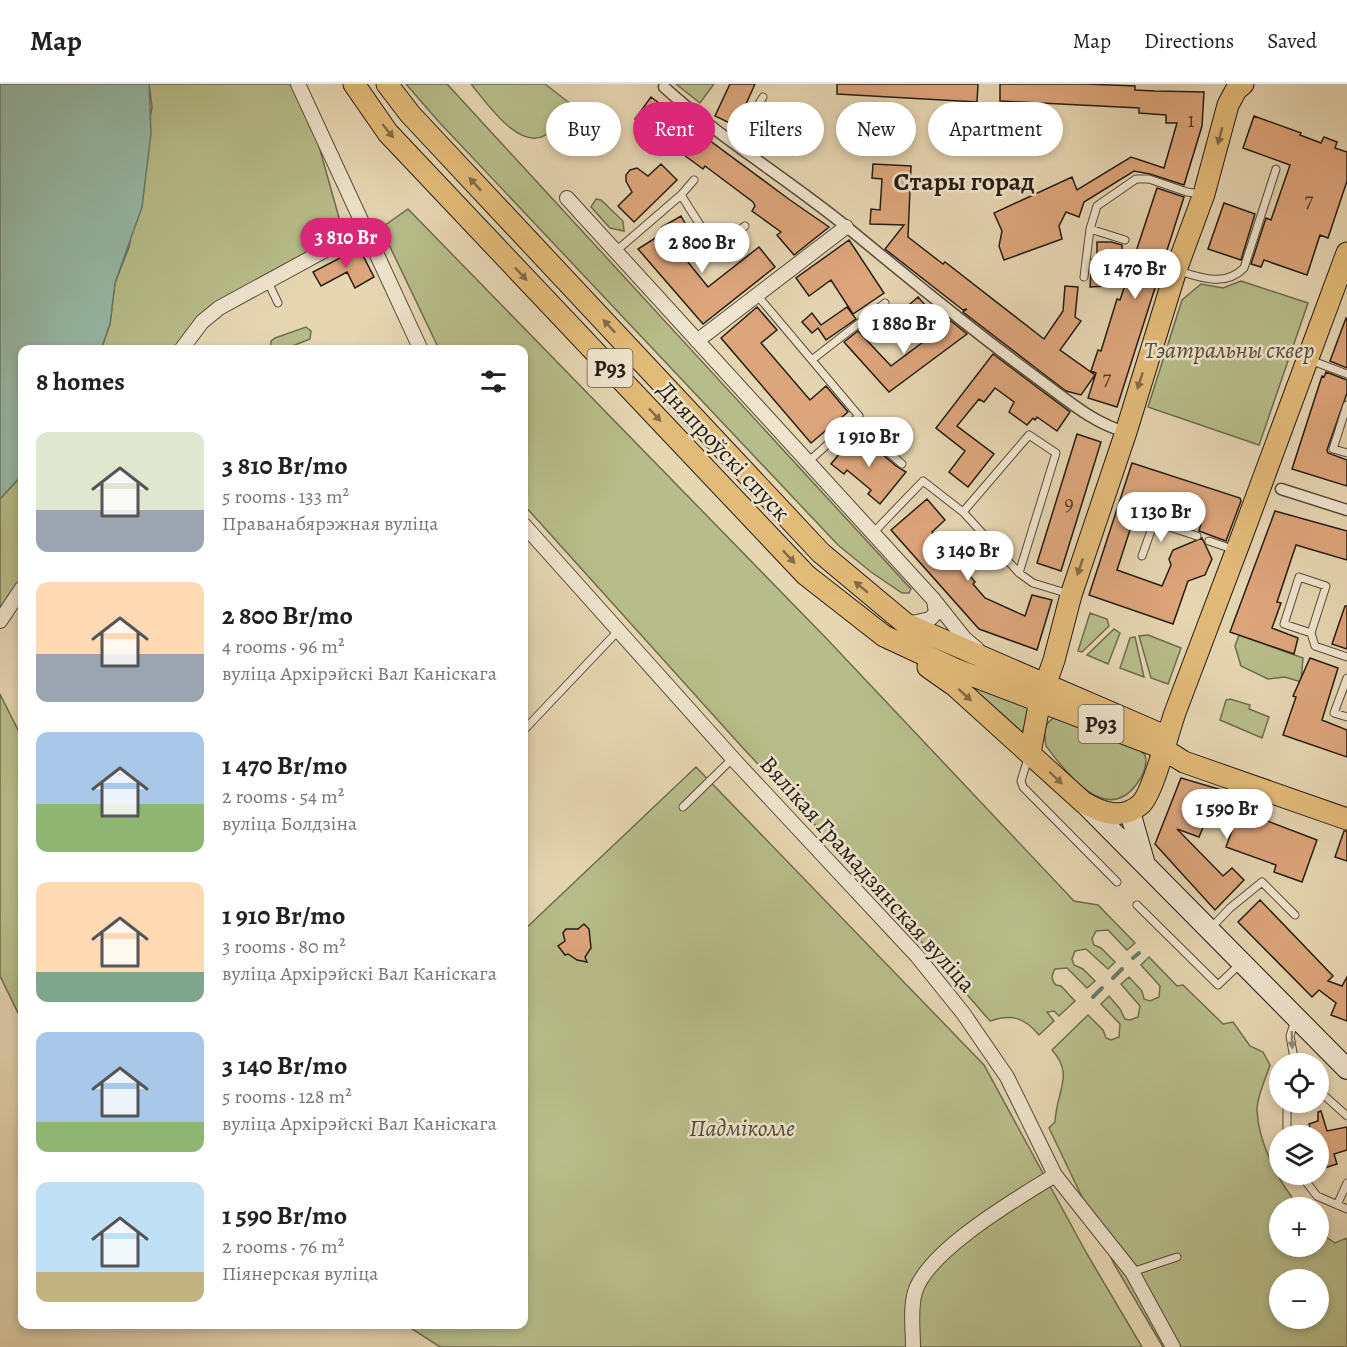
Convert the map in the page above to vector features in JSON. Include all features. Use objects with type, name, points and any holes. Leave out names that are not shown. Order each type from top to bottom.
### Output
[{"type":"main road","name":"Дняпроўскі спуск","points":[[354,84],[388,133],[806,576],[884,636],[955,669],[1042,692]]},
{"type":"main road","name":"Дняпроўскі спуск","points":[[387,84],[410,114],[821,553],[906,624],[992,662],[1042,692]]},
{"type":"main road","points":[[1030,753],[1042,692],[1054,660],[1071,595],[1126,432],[1176,270],[1204,194],[1228,105],[1236,90],[1243,84]]},
{"type":"main road","points":[[1083,802],[1102,813],[1117,815],[1130,812],[1142,802],[1153,782],[1164,742],[1238,551],[1347,253]]},
{"type":"main road","points":[[884,636],[955,686],[1083,802],[1347,1070]]},
{"type":"main road","name":"Р93","points":[[1042,692],[1164,742]]},
{"type":"main road","points":[[1164,742],[1347,806]]},
{"type":"main road","points":[[1164,742],[1184,762],[1347,819]]},
{"type":"main road","points":[[1130,812],[1140,854],[1148,869]]},
{"type":"street","points":[[298,84],[419,345]]},
{"type":"street","points":[[664,87],[703,122],[846,227],[951,312],[1079,409],[1103,424],[1126,432]]},
{"type":"street","points":[[567,198],[873,533],[965,639],[992,662]]},
{"type":"street","points":[[697,341],[846,227]]},
{"type":"street","points":[[185,345],[202,322],[219,308],[364,230]]},
{"type":"street","points":[[1281,489],[1347,510]]},
{"type":"street","name":"Вялікая Грамадзянская вуліца","points":[[528,530],[733,758],[917,956],[963,1013],[1007,1077],[1056,1175],[1132,1272],[1173,1347]]},
{"type":"street","points":[[0,621],[18,594]]},
{"type":"street","points":[[906,624],[930,619],[936,613],[933,600]]},
{"type":"street","points":[[913,1347],[915,1293],[930,1267],[997,1212],[1056,1175]]},
{"type":"lane","points":[[761,102],[764,97]]},
{"type":"lane","points":[[1176,270],[1216,280],[1236,277],[1245,268],[1276,169]]},
{"type":"lane","points":[[1084,278],[1090,229],[1097,206],[1136,179],[1149,179],[1187,192],[1204,194]]},
{"type":"lane","points":[[616,251],[681,195],[694,180]]},
{"type":"lane","points":[[681,195],[714,247],[745,226]]},
{"type":"lane","points":[[1090,229],[1125,240]]},
{"type":"lane","points":[[268,282],[278,303]]},
{"type":"lane","points":[[757,295],[859,416],[808,462]]},
{"type":"lane","points":[[813,359],[885,303]]},
{"type":"lane","points":[[1308,360],[1347,374]]},
{"type":"lane","points":[[1347,405],[1333,448],[1347,453]]},
{"type":"lane","points":[[853,422],[902,464]]},
{"type":"lane","points":[[963,512],[1029,435],[1056,453],[1019,573]]},
{"type":"lane","points":[[873,533],[923,481],[963,512],[1019,573],[1033,583],[1071,595]]},
{"type":"lane","points":[[1142,556],[1154,522],[1197,536]]},
{"type":"lane","points":[[1209,541],[1238,551]]},
{"type":"lane","points":[[1311,633],[1284,624],[1299,577],[1326,586],[1311,633],[1316,646],[1347,657]]},
{"type":"lane","points":[[528,726],[618,631]]},
{"type":"lane","points":[[1347,678],[1334,713],[1347,717]]},
{"type":"lane","points":[[1030,753],[1021,781],[1023,787],[1116,882]]},
{"type":"lane","points":[[682,807],[733,758]]},
{"type":"lane","points":[[1209,930],[1230,908],[1262,882],[1295,915]]},
{"type":"lane","points":[[1137,905],[1218,985],[1241,963]]},
{"type":"lane","points":[[1293,1053],[1290,1036],[1296,1018]]},
{"type":"lane","points":[[1329,1100],[1347,1116]]},
{"type":"lane","points":[[1337,1205],[1347,1183]]},
{"type":"lane","points":[[1308,1185],[1317,1196],[1347,1209]]},
{"type":"lane","points":[[1132,1272],[1177,1257]]},
{"type":"green space","points":[[149,84],[295,84],[315,132],[343,232],[222,301],[179,345],[103,345],[110,324],[115,283],[129,247],[152,107]]},
{"type":"green space","points":[[406,84],[447,84],[911,589],[909,593],[902,593],[838,545],[439,122]]},
{"type":"green space","points":[[471,84],[545,84],[568,102],[546,102],[546,134],[537,138],[526,137],[515,131],[495,113]]},
{"type":"green space","points":[[676,84],[714,84],[699,102]]},
{"type":"green space","points":[[596,199],[601,200],[623,221],[624,231],[610,228],[591,207]]},
{"type":"green space","points":[[408,209],[826,638],[1074,901],[1098,905],[1135,943],[1127,950],[1108,930],[1096,931],[1092,939],[1094,945],[1101,948],[1115,962],[1108,969],[1086,949],[1075,951],[1072,959],[1074,965],[1083,969],[1095,981],[1087,988],[1067,968],[1055,969],[1052,975],[1053,981],[1075,1001],[1059,1016],[1054,1011],[1047,1012],[1054,1021],[1039,1035],[1028,1024],[1017,1019],[1005,1018],[990,1021],[878,892],[742,747],[528,509],[528,345],[437,345],[381,228]]},
{"type":"green space","name":"Тэатральны сквер","points":[[1241,281],[1308,303],[1259,445],[1148,407],[1182,300],[1201,284],[1223,288]]},
{"type":"green space","points":[[306,327],[311,331],[310,339],[295,345],[271,345],[271,341]]},
{"type":"green space","points":[[18,479],[18,583],[0,611],[0,499]]},
{"type":"green space","points":[[1090,613],[1107,619],[1109,626],[1082,652],[1078,651]]},
{"type":"green space","points":[[1114,629],[1120,633],[1108,664],[1087,655]]},
{"type":"green space","points":[[1148,635],[1181,648],[1168,684],[1151,678],[1139,636]]},
{"type":"green space","points":[[1239,635],[1303,658],[1301,682],[1285,677],[1268,679],[1241,666],[1235,646]]},
{"type":"green space","points":[[1135,637],[1144,677],[1120,668],[1130,638]]},
{"type":"green space","points":[[968,685],[1030,709],[1025,730],[1021,731]]},
{"type":"green space","points":[[0,694],[18,730],[18,1013],[0,976]]},
{"type":"green space","points":[[1226,700],[1250,705],[1249,709],[1269,717],[1262,738],[1220,720]]},
{"type":"green space","points":[[1056,717],[1139,750],[1145,755],[1144,771],[1136,785],[1124,796],[1111,800],[1086,790],[1074,780],[1046,746],[1047,725]]},
{"type":"green space","name":"Падміколле","points":[[696,767],[984,1065],[1087,1254],[1142,1347],[440,1347],[412,1329],[528,1329],[528,926]]},
{"type":"green space","points":[[1149,957],[1177,986],[1183,985],[1223,1024],[1233,1022],[1250,1046],[1263,1052],[1269,1063],[1257,1105],[1258,1122],[1269,1157],[1269,1185],[1284,1185],[1291,1197],[1269,1197],[1269,1257],[1329,1257],[1329,1239],[1335,1243],[1347,1238],[1347,1347],[1163,1347],[1114,1264],[1049,1128],[1055,1122],[1063,1076],[1059,1059],[1052,1050],[1088,1015],[1103,1030],[1106,1038],[1111,1040],[1119,1037],[1120,1024],[1101,1004],[1109,996],[1125,1019],[1138,1017],[1140,1006],[1121,984],[1129,977],[1142,991],[1144,999],[1150,1001],[1159,997],[1160,986],[1141,965]]},
{"type":"shaded area","points":[[0,84],[149,84],[151,133],[142,207],[115,283],[110,324],[102,345],[18,345],[18,479],[0,499]]},
{"type":"building","points":[[730,84],[755,84],[747,102],[727,102],[727,122],[715,116]]},
{"type":"building","points":[[837,84],[978,84],[977,102],[837,94]]},
{"type":"building","points":[[1000,84],[1085,84],[1135,86],[1135,90],[1204,92],[1202,126],[1184,185],[1134,171],[1084,202],[1079,217],[1066,212],[1059,226],[1062,239],[1004,260],[999,246],[1002,231],[994,213],[1072,177],[1077,190],[1131,157],[1164,168],[1177,123],[1166,123],[1166,115],[1139,113],[1139,108],[1063,104],[1063,102],[1000,101]]},
{"type":"building","points":[[651,97],[658,102],[647,102]]},
{"type":"building","points":[[1254,116],[1321,143],[1324,137],[1337,142],[1335,148],[1347,152],[1347,181],[1328,238],[1320,235],[1307,275],[1264,260],[1261,267],[1251,264],[1266,218],[1271,220],[1290,165],[1243,148]]},
{"type":"building","points":[[715,144],[727,153],[727,156],[731,156],[829,227],[794,255],[777,235],[781,232],[752,211],[755,206],[753,202],[705,166],[703,169],[685,156],[715,156]]},
{"type":"building","points":[[661,164],[677,180],[634,222],[618,206],[632,192],[626,181],[626,175],[630,170],[637,168],[648,176]]},
{"type":"building","points":[[873,164],[911,166],[908,237],[943,264],[945,262],[1044,339],[1063,311],[1065,286],[1078,287],[1075,317],[1081,321],[1060,350],[1095,375],[1081,395],[1066,391],[963,312],[967,309],[963,310],[885,249],[904,225],[870,224],[871,209],[880,210],[882,179],[872,178]]},
{"type":"building","points":[[1157,188],[1184,197],[1117,407],[1088,398],[1096,373],[1091,371],[1098,350],[1101,351],[1117,299],[1120,300]]},
{"type":"building","points":[[1224,203],[1255,214],[1241,260],[1208,249]]},
{"type":"building","points":[[681,216],[689,230],[671,241],[708,287],[759,247],[775,267],[703,324],[638,249],[665,232],[662,227]]},
{"type":"building","points":[[849,240],[884,293],[853,314],[831,280],[809,296],[796,278]]},
{"type":"building","points":[[1097,242],[1122,245],[1123,285],[1090,287],[1092,259],[1097,259]]},
{"type":"building","points":[[359,248],[374,277],[355,288],[347,272],[321,286],[313,272]]},
{"type":"building","points":[[918,297],[927,307],[926,315],[914,316],[899,329],[899,339],[871,338]]},
{"type":"building","points":[[757,307],[777,330],[761,343],[810,400],[826,386],[848,412],[811,443],[721,338]]},
{"type":"building","points":[[847,307],[856,319],[826,340],[818,328],[812,333],[802,322],[812,313],[821,325]]},
{"type":"building","points":[[1347,319],[1347,368],[1330,361]]},
{"type":"building","points":[[951,321],[967,334],[889,392],[844,342],[858,331],[891,366]]},
{"type":"building","points":[[993,354],[1070,412],[1057,431],[1037,417],[1027,425],[1009,412],[1014,402],[995,388],[984,402],[979,399],[957,426],[994,454],[968,487],[949,472],[965,451],[936,428]]},
{"type":"building","points":[[1326,372],[1347,380],[1347,393],[1327,450],[1328,453],[1347,460],[1347,486],[1292,469],[1322,376],[1324,377]]},
{"type":"building","points":[[857,433],[906,472],[880,504],[868,494],[871,490],[847,470],[844,474],[831,464]]},
{"type":"building","points":[[1077,434],[1101,442],[1061,571],[1037,563]]},
{"type":"building","points":[[1132,463],[1240,498],[1241,501],[1226,541],[1199,531],[1203,516],[1141,496],[1117,570],[1162,586],[1171,565],[1169,559],[1173,550],[1202,538],[1212,559],[1205,575],[1188,581],[1173,624],[1089,595]]},
{"type":"building","points":[[927,499],[945,520],[932,532],[975,582],[973,584],[985,598],[1025,616],[1032,595],[1052,600],[1037,650],[979,629],[891,530]]},
{"type":"building","points":[[1275,511],[1347,531],[1347,560],[1296,545],[1277,602],[1281,603],[1272,628],[1298,638],[1294,654],[1230,632]]},
{"type":"building","points":[[1345,606],[1347,606],[1347,649],[1332,644]]},
{"type":"building","points":[[1310,658],[1338,668],[1322,720],[1347,730],[1347,757],[1283,735],[1296,697],[1293,696]]},
{"type":"building","points":[[1181,778],[1239,795],[1236,809],[1317,840],[1302,882],[1274,872],[1276,865],[1226,847],[1234,825],[1206,820],[1199,837],[1177,829],[1223,876],[1232,868],[1244,880],[1215,910],[1155,844]]},
{"type":"building","points":[[1344,831],[1347,831],[1347,861],[1335,857]]},
{"type":"building","points":[[1260,900],[1333,976],[1328,981],[1342,986],[1347,977],[1347,1021],[1331,1015],[1336,1003],[1319,990],[1312,997],[1238,922]]},
{"type":"building","points":[[584,924],[589,929],[591,948],[585,957],[587,962],[577,960],[568,954],[565,955],[558,946],[565,941],[563,933],[566,929],[578,929]]},
{"type":"building","points":[[1318,1113],[1322,1113],[1325,1125],[1309,1125],[1309,1124],[1318,1121]]},
{"type":"building","points":[[1347,1127],[1347,1150],[1334,1154],[1337,1164],[1329,1166],[1329,1131]]},
{"type":"waterway","points":[[1133,958],[1139,953]]},
{"type":"waterway","points":[[1113,978],[1122,969]]},
{"type":"waterway","points":[[1093,997],[1102,988]]},
{"type":"district","name":"Стары горад","points":[[964,181]]}]
